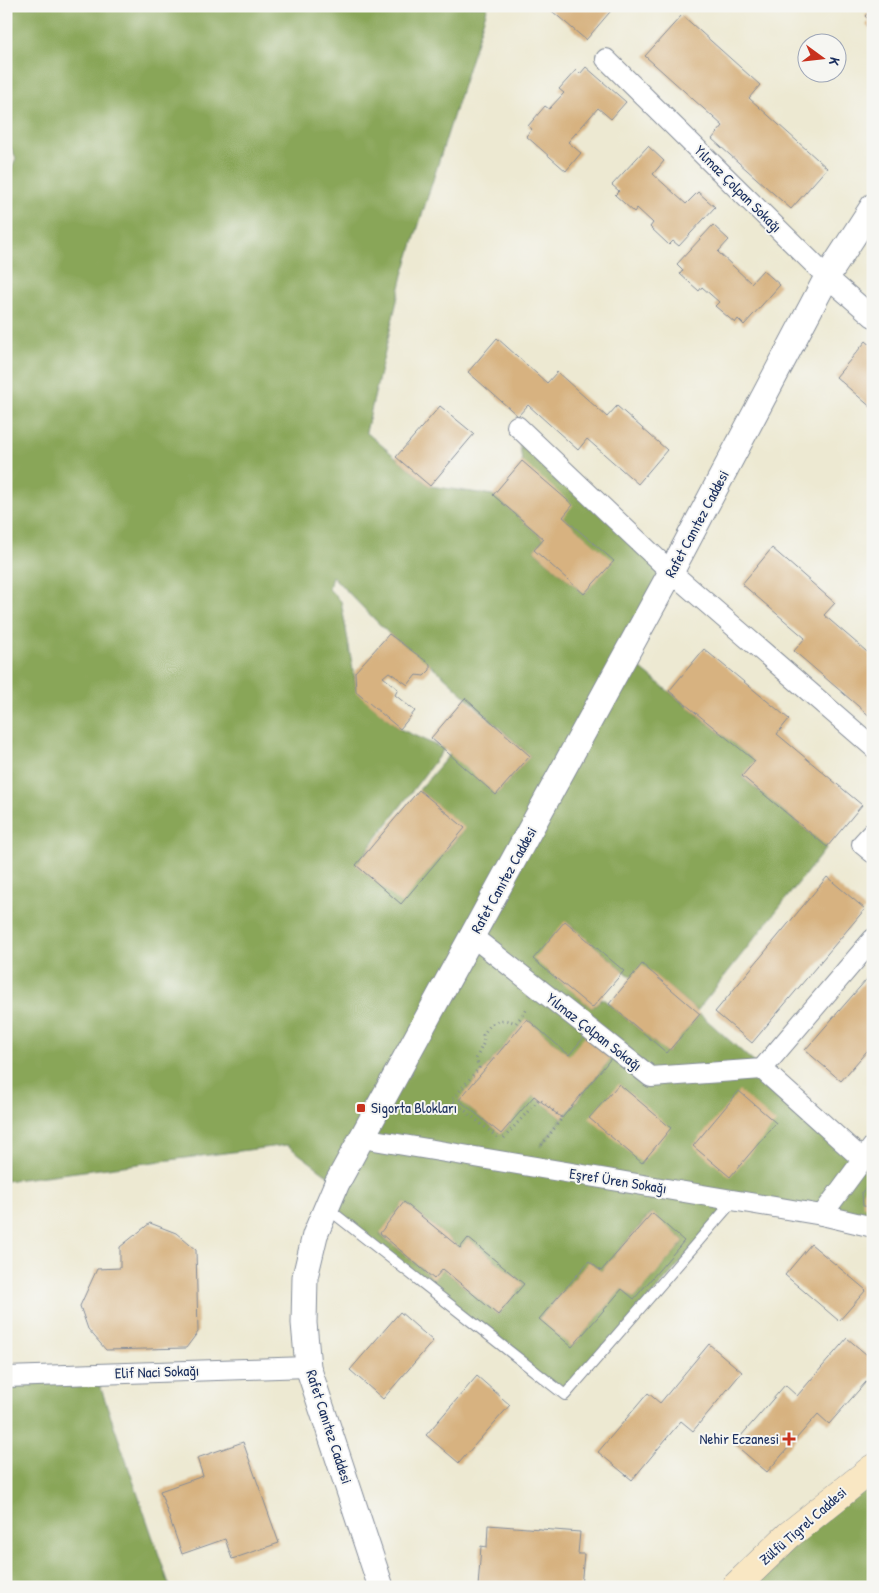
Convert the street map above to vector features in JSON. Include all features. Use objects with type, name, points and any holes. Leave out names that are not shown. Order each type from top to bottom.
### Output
[{"type":"main road","name":"Zülfü Tigrel Caddesi","points":[[735,1587],[789,1535],[873,1468]]},
{"type":"street","name":"Yılmaz Çolpan Sokağı","points":[[606,58],[828,277],[873,317]]},
{"type":"street","name":"Rafet Canıtez Caddesi","points":[[381,1587],[308,1367],[304,1323],[305,1276],[315,1235],[325,1207],[671,572],[828,277],[873,206]]},
{"type":"street","points":[[517,426],[671,572],[873,747]]},
{"type":"street","points":[[873,832],[862,844],[873,853]]},
{"type":"street","name":"Yılmaz Çolpan Sokağı","points":[[473,937],[651,1077],[762,1069]]},
{"type":"street","points":[[822,1215],[867,1152],[762,1069],[873,939]]},
{"type":"street","name":"Eşref Üren Sokağı","points":[[362,1138],[822,1215],[873,1227]]},
{"type":"street","name":"Elif Naci Sokağı","points":[[6,1377],[308,1367]]},
{"type":"lane","points":[[325,1207],[565,1395],[735,1200]]},
{"type":"path","points":[[516,1023],[501,1019],[493,1021],[488,1027],[483,1035],[484,1042],[476,1059],[479,1068],[452,1100],[502,1141],[539,1100],[562,1118],[526,1166]]},
{"type":"green space","points":[[6,6],[488,6],[403,275],[366,432],[430,486],[493,495],[544,539],[534,550],[584,594],[613,561],[563,517],[522,461],[517,426],[671,572],[625,656],[755,761],[742,777],[827,847],[697,1011],[642,965],[631,977],[566,921],[534,959],[592,1008],[602,998],[667,1053],[700,1014],[862,1159],[873,1146],[873,1227],[735,1200],[565,1395],[325,1207],[338,1183],[287,1145],[6,1181],[6,182],[16,158],[6,133]],"holes":[[[332,576],[389,634],[437,670],[530,756],[496,795],[450,754],[419,790],[465,829],[401,903],[356,865],[444,749],[400,729],[357,692],[341,601],[329,589]],[[527,1019],[570,1056],[617,1051],[540,1147],[562,1118],[534,1096],[501,1134],[459,1100]],[[404,1202],[460,1248],[468,1238],[524,1284],[498,1315],[443,1269],[434,1279],[380,1234]],[[651,1213],[684,1241],[634,1299],[622,1289],[572,1347],[539,1318],[589,1261],[601,1271]]]},
{"type":"green space","points":[[96,1374],[170,1587],[6,1587],[6,1377]]},
{"type":"green space","points":[[873,1468],[873,1587],[735,1587]]},
{"type":"building","points":[[546,6],[615,6],[586,40]]},
{"type":"building","points":[[873,8],[873,32],[866,25],[870,21],[865,16]]},
{"type":"building","points":[[682,15],[760,85],[749,98],[827,168],[791,209],[712,139],[723,126],[645,56]]},
{"type":"building","points":[[586,67],[626,102],[611,119],[598,108],[568,142],[581,153],[566,171],[526,136],[532,129],[528,126],[545,106],[549,109],[564,93],[559,89],[576,70],[580,74]]},
{"type":"building","points":[[648,146],[664,161],[653,174],[686,204],[698,192],[715,207],[679,246],[673,241],[669,245],[650,227],[653,223],[637,208],[634,212],[615,195],[619,191],[612,185]]},
{"type":"building","points":[[713,225],[729,240],[718,252],[751,283],[763,270],[780,285],[744,325],[738,319],[735,323],[715,306],[719,302],[702,287],[699,291],[680,274],[683,270],[677,264]]},
{"type":"building","points":[[497,338],[547,383],[557,372],[607,417],[617,406],[667,450],[638,484],[587,439],[578,450],[528,405],[518,416],[468,372]]},
{"type":"building","points":[[866,341],[873,347],[873,409],[836,377]]},
{"type":"building","points":[[440,406],[474,434],[430,486],[396,457]]},
{"type":"building","points":[[522,461],[573,505],[563,517],[614,561],[584,594],[534,550],[544,539],[493,495]]},
{"type":"building","points":[[772,548],[835,603],[824,615],[873,657],[872,718],[794,651],[805,638],[742,584]]},
{"type":"building","points":[[389,634],[430,664],[430,670],[424,676],[416,675],[408,685],[389,672],[383,677],[398,689],[395,695],[415,711],[400,729],[356,692],[355,672]]},
{"type":"building","points":[[704,649],[789,719],[777,734],[862,805],[827,847],[742,776],[755,761],[669,691]]},
{"type":"building","points":[[465,698],[530,756],[496,795],[431,738]]},
{"type":"building","points":[[419,790],[465,828],[401,904],[356,865]]},
{"type":"building","points":[[827,877],[865,909],[752,1043],[715,1012]]},
{"type":"building","points":[[565,921],[624,971],[592,1008],[533,959]]},
{"type":"building","points":[[642,964],[700,1014],[667,1053],[609,1004]]},
{"type":"building","points":[[873,972],[873,1044],[841,1081],[805,1050]]},
{"type":"building","points":[[527,1019],[569,1055],[590,1030],[617,1051],[562,1118],[534,1096],[501,1134],[459,1100]]},
{"type":"building","points":[[619,1084],[671,1128],[642,1163],[589,1118]]},
{"type":"building","points":[[739,1091],[776,1123],[730,1177],[693,1146]]},
{"type":"building","points":[[873,1179],[873,1207],[863,1206],[862,1192]]},
{"type":"building","points":[[404,1202],[460,1248],[468,1238],[524,1284],[498,1315],[443,1269],[434,1279],[380,1233]]},
{"type":"building","points":[[652,1213],[684,1241],[634,1299],[622,1289],[572,1347],[539,1319],[589,1261],[601,1271]]},
{"type":"building","points":[[150,1223],[176,1233],[196,1250],[198,1332],[186,1348],[106,1350],[88,1329],[80,1306],[97,1269],[120,1268],[120,1247]]},
{"type":"building","points":[[811,1244],[866,1290],[839,1321],[785,1275]]},
{"type":"building","points":[[400,1312],[433,1341],[383,1399],[350,1370]]},
{"type":"building","points":[[847,1338],[873,1360],[873,1374],[829,1424],[818,1414],[767,1472],[734,1444],[785,1385],[797,1396]]},
{"type":"building","points":[[709,1344],[742,1372],[693,1431],[681,1421],[632,1480],[598,1452],[648,1393],[660,1403]]},
{"type":"building","points":[[477,1376],[510,1405],[459,1463],[426,1435]]},
{"type":"building","points":[[243,1442],[279,1543],[232,1559],[225,1539],[182,1554],[160,1491],[203,1476],[197,1458]]},
{"type":"building","points":[[488,1525],[580,1532],[578,1554],[584,1554],[581,1587],[478,1587],[481,1546],[487,1547]]},
{"type":"place","name":"Sigorta Blokları","points":[[361,1108]]},
{"type":"place","name":"Nehir Eczanesi","points":[[789,1439]]}]
